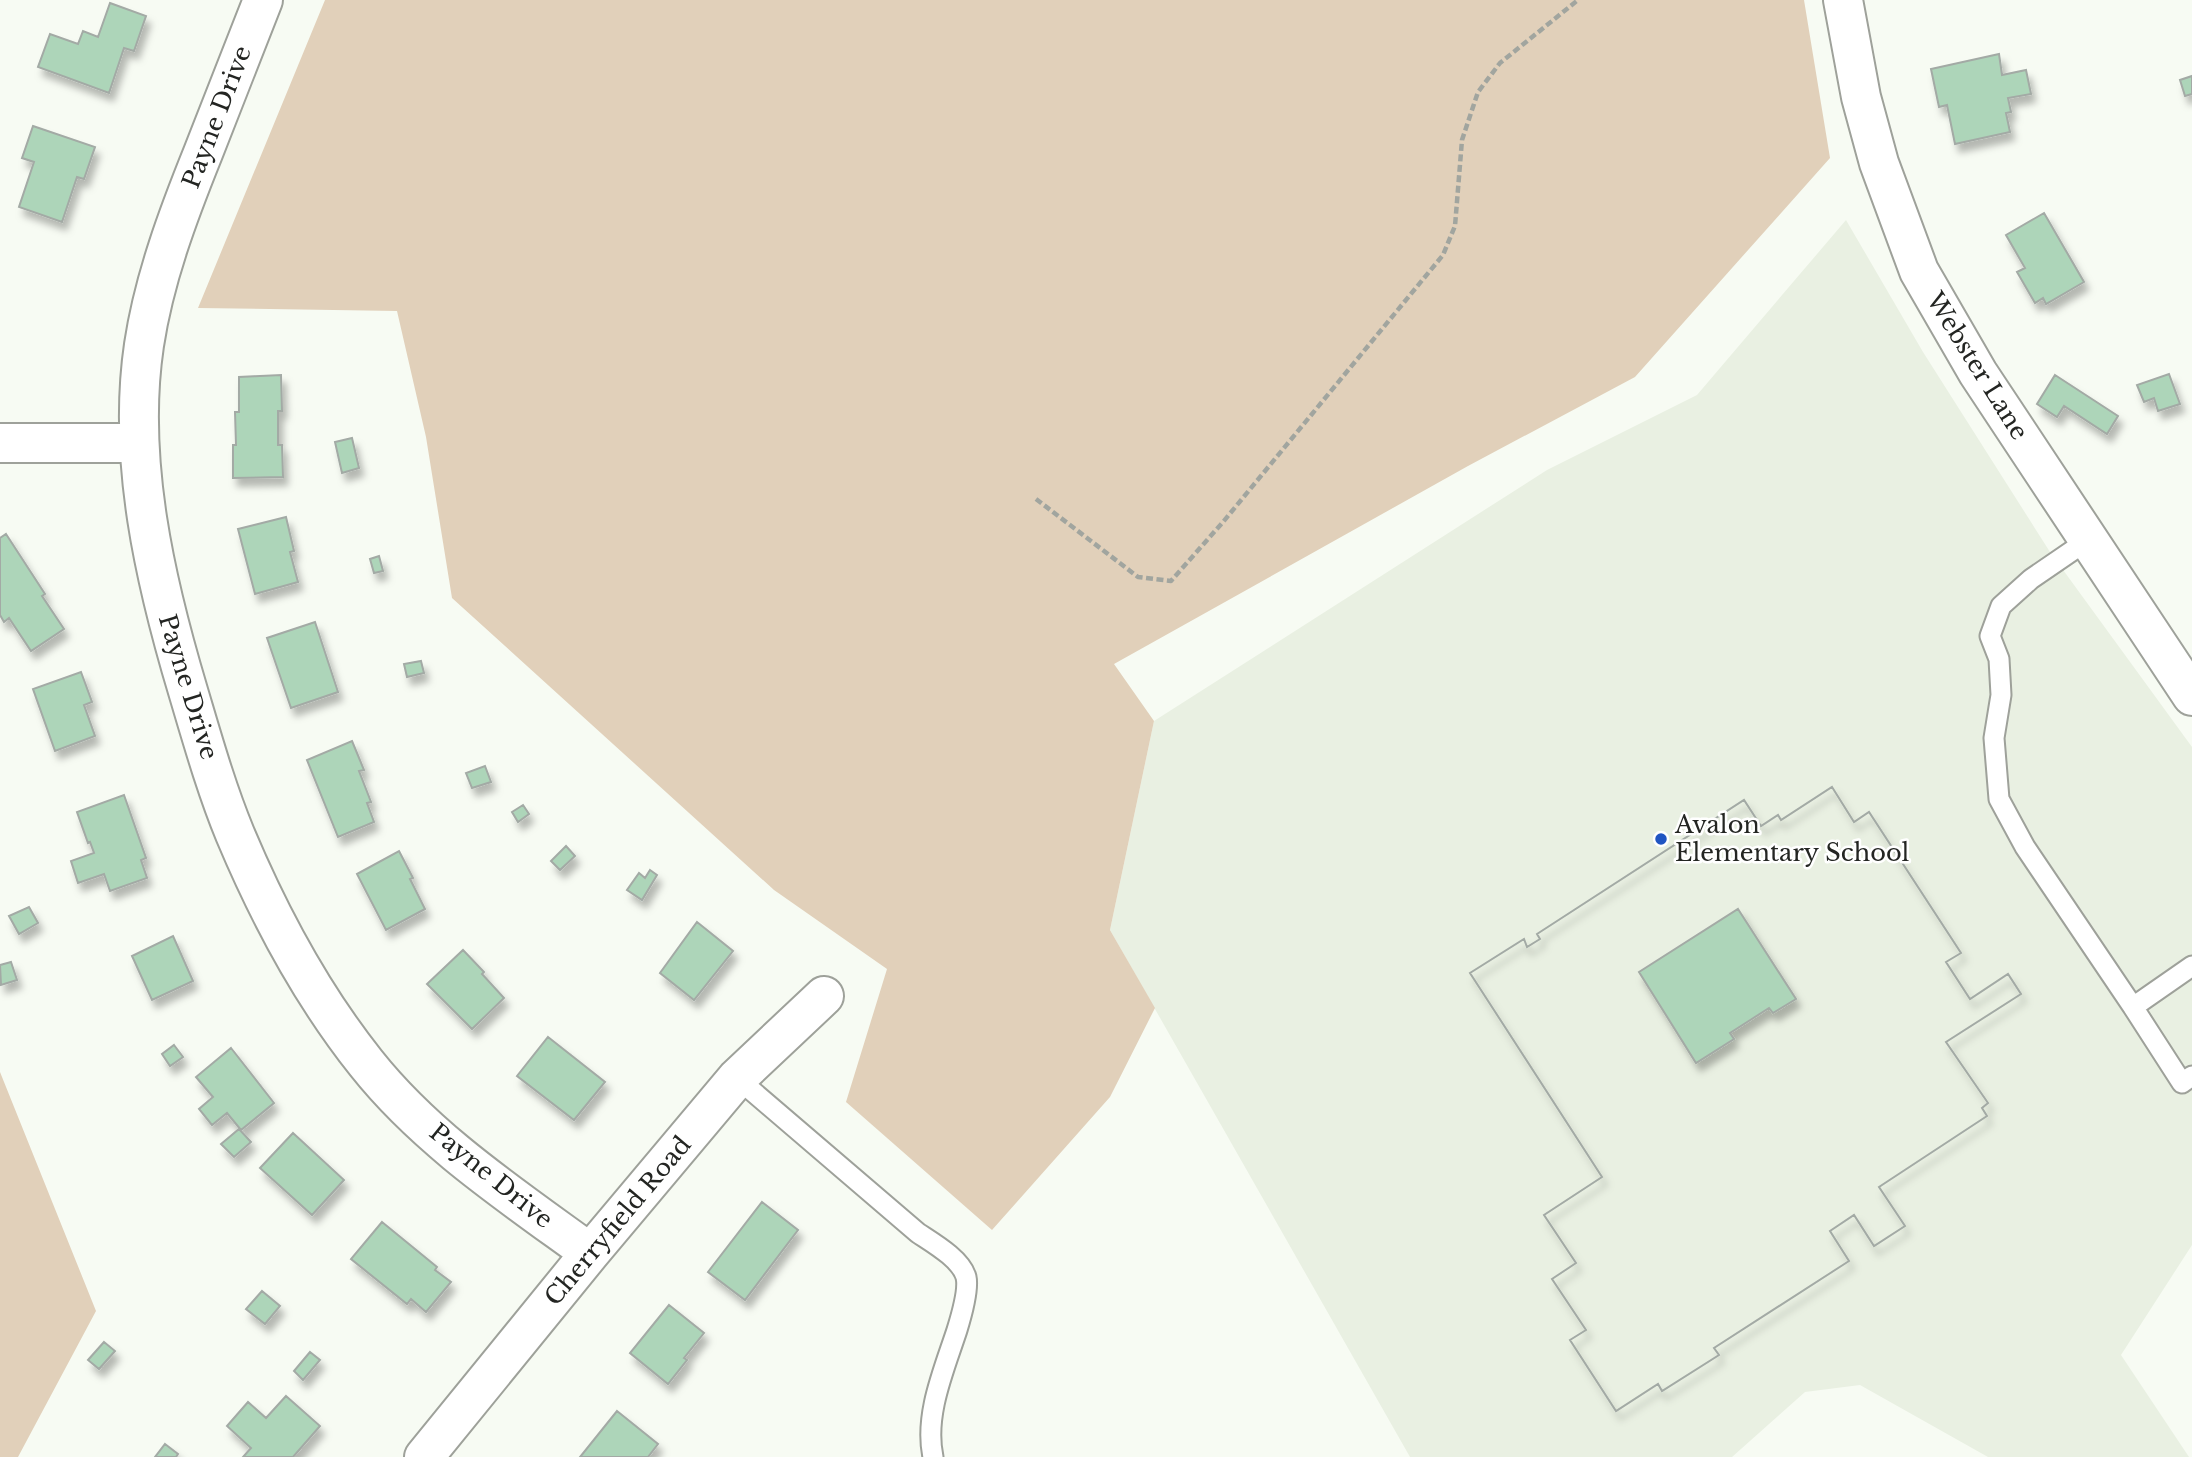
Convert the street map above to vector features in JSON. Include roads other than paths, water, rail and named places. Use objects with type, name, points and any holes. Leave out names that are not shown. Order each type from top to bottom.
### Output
[{"type":"street","name":"Payne Drive","points":[[263,0],[180,212],[151,303],[139,395],[139,443],[149,530],[163,601],[201,735],[234,831],[275,921],[303,972],[333,1018],[366,1063],[394,1094],[484,1176],[590,1253]]},
{"type":"street","name":"Webster Lane","points":[[1843,0],[1861,97],[1879,163],[1919,271],[1978,373],[2192,696]]},
{"type":"street","points":[[0,443],[139,443]]},
{"type":"street","name":"Cherryfield Road","points":[[424,1457],[737,1078],[824,996]]},
{"type":"lane","points":[[2088,540],[2031,579],[2001,606],[1990,636],[1999,659],[2001,695],[1994,738],[1999,799],[2025,847],[2182,1083],[2192,1076]]},
{"type":"lane","points":[[2133,1007],[2192,965]]},
{"type":"lane","points":[[737,1078],[918,1233],[951,1255],[966,1276],[964,1309],[932,1418],[930,1441],[933,1457]]},
{"type":"place","name":"Avalon Elementary School","points":[[1661,839]]}]
